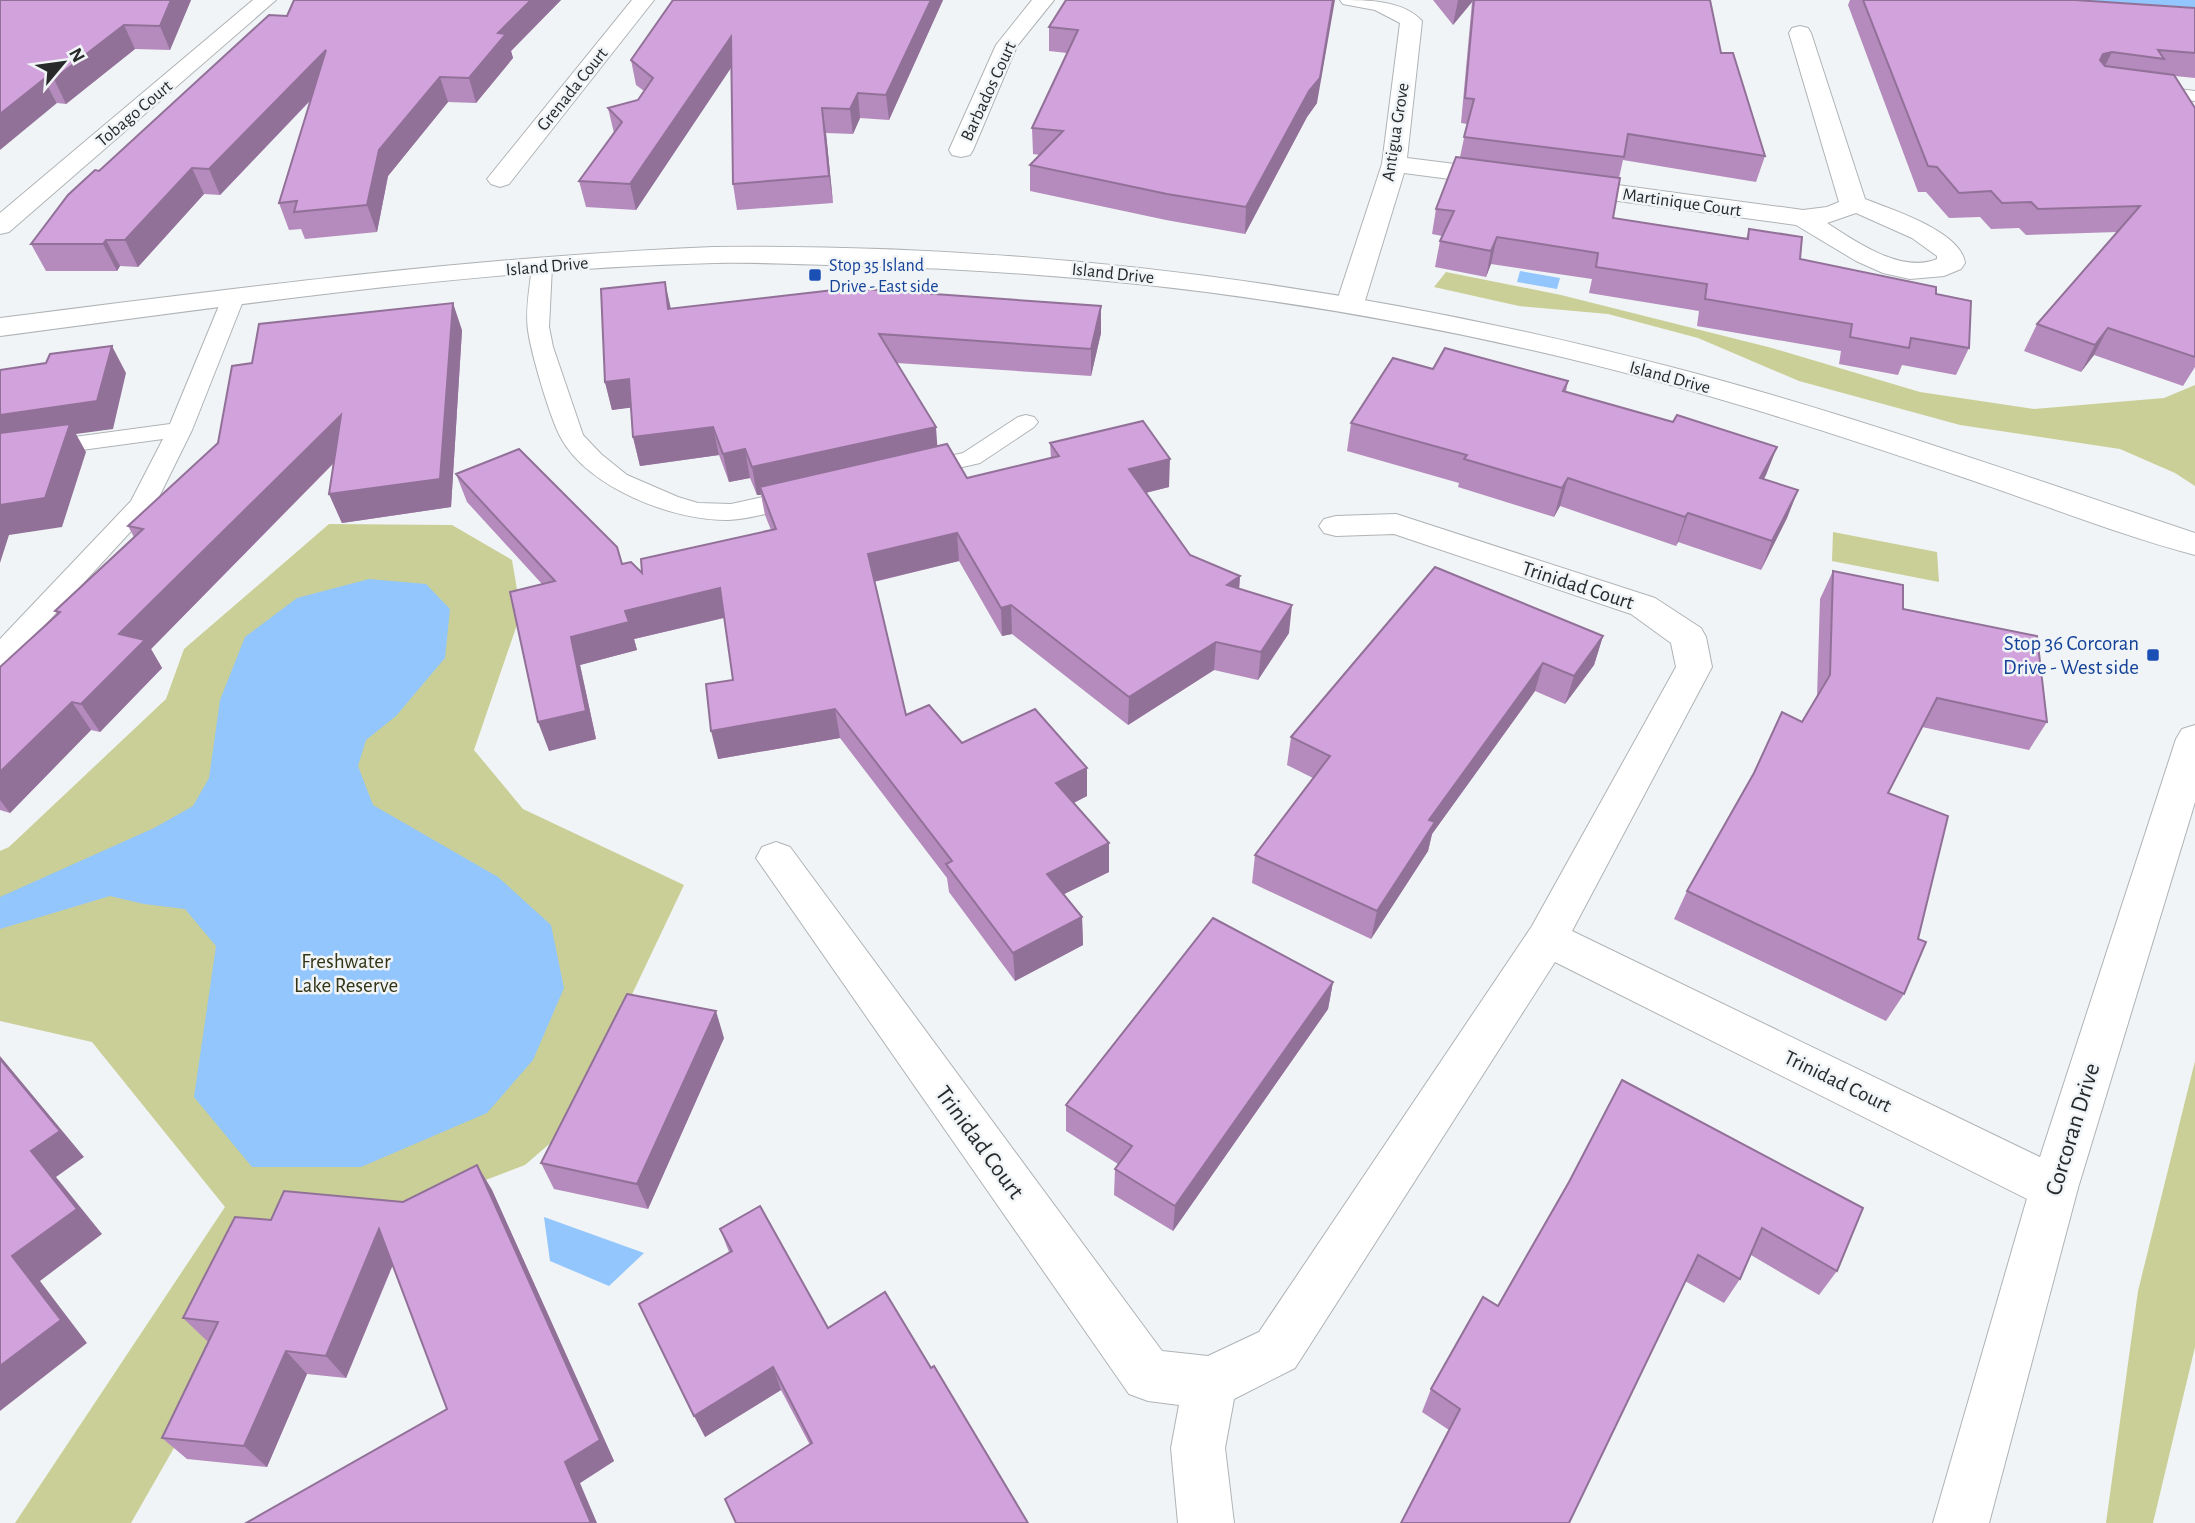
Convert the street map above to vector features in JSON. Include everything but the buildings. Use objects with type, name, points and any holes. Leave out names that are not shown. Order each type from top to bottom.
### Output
[{"type":"street","name":"Tobago Court","points":[[0,226],[267,0]]},
{"type":"street","name":"Grenada Court","points":[[500,179],[643,0]]},
{"type":"street","name":"Barbados Court","points":[[961,150],[1007,45],[1042,0]]},
{"type":"street","name":"Antigua Grove","points":[[1350,0],[1375,3],[1400,11],[1411,21],[1394,164],[1350,304]]},
{"type":"street","points":[[1800,33],[1854,203]]},
{"type":"street","points":[[1394,164],[1521,180]]},
{"type":"street","name":"Martinique Court","points":[[1548,184],[1803,218],[1844,211],[1854,203],[1921,232],[1950,253],[1951,263],[1934,272],[1904,270],[1821,232],[1803,218]]},
{"type":"street","name":"Island Drive","points":[[0,327],[234,296],[542,266],[699,256],[1044,265],[1350,304],[1586,354],[1766,403],[2195,544]]},
{"type":"street","name":"Trinidad Court","points":[[776,858],[1148,1375],[1210,1383],[1277,1350],[1547,937],[1694,667],[1688,637],[1643,606],[1396,524],[1336,526]]},
{"type":"street","name":"Corcoran Drive","points":[[1961,1523],[2054,1188],[2195,739]]},
{"type":"street","name":"Trinidad Court","points":[[1547,937],[2054,1188]]},
{"type":"street","points":[[1206,1523],[1198,1448],[1210,1383]]},
{"type":"lane","points":[[2127,88],[2195,96]]},
{"type":"lane","points":[[542,266],[538,327],[572,437],[592,459],[618,480],[669,503],[697,511],[731,512],[824,491]]},
{"type":"lane","points":[[0,656],[142,505],[180,429],[234,296]]},
{"type":"lane","points":[[891,476],[971,458],[1026,422]]},
{"type":"lane","points":[[0,454],[180,429]]},
{"type":"green space","points":[[1446,272],[1561,295],[1772,348],[1920,392],[2034,409],[2164,398],[2195,385],[2195,486],[2175,473],[2120,449],[1960,425],[1799,381],[1698,338],[1608,314],[1519,306],[1434,287]]},
{"type":"green space","name":"Freshwater Lake Reserve","points":[[329,524],[452,525],[512,560],[521,613],[474,750],[523,809],[684,885],[569,1127],[525,1165],[386,1218],[309,1212],[131,1523],[15,1523],[225,1207],[92,1042],[0,1021],[0,851],[9,847],[166,699],[184,649]]},
{"type":"green space","points":[[1833,532],[1937,552],[1939,582],[1832,561]]},
{"type":"green space","points":[[2195,1061],[2195,1347],[2153,1523],[2106,1523],[2138,1291]]},
{"type":"water","points":[[1955,0],[2195,0],[2195,20]]},
{"type":"water","points":[[1520,271],[1560,278],[1557,289],[1517,282]]},
{"type":"water","points":[[369,579],[426,584],[450,609],[445,658],[396,716],[366,740],[358,766],[373,805],[498,877],[551,925],[564,988],[533,1060],[487,1113],[361,1167],[252,1167],[194,1097],[216,946],[185,909],[110,896],[0,929],[0,897],[154,828],[193,806],[209,778],[220,700],[245,637],[297,598]]},
{"type":"water","points":[[544,1217],[644,1253],[609,1286],[550,1261]]},
{"type":"place","name":"Stop 35 Island Drive - East side","points":[[815,275]]},
{"type":"place","name":"Stop 36 Corcoran Drive - West side","points":[[2153,655]]}]
